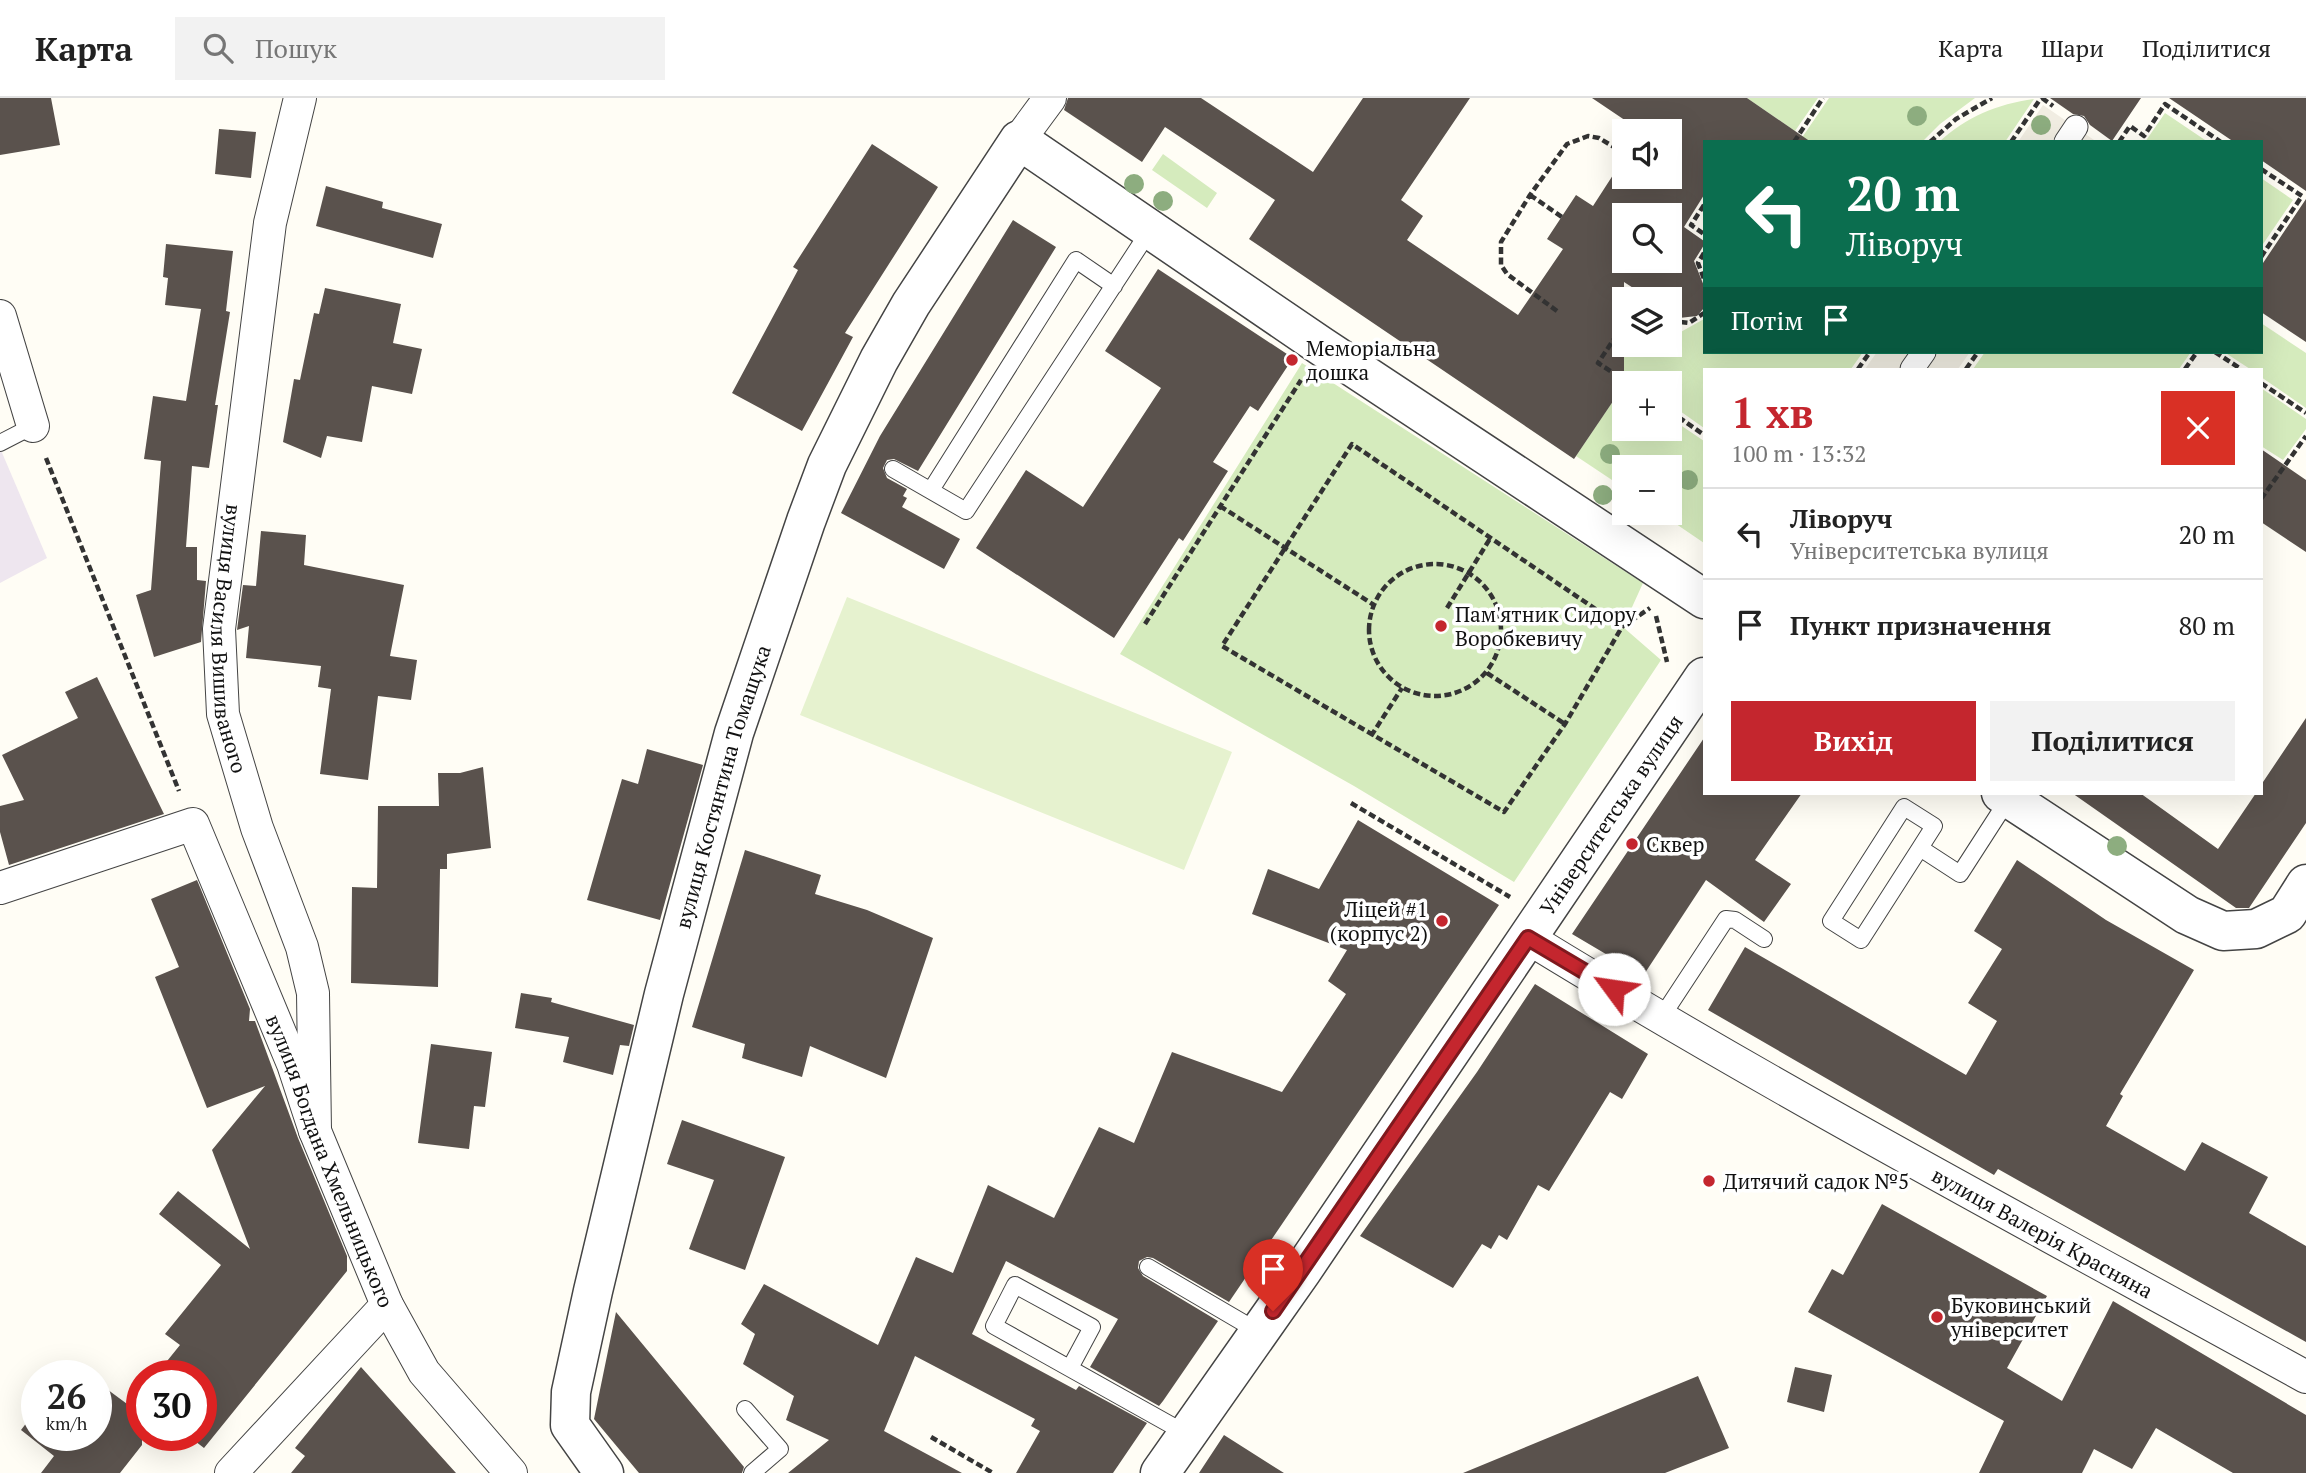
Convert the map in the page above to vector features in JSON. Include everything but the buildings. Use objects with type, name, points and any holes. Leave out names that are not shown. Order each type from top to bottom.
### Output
[{"type":"street","name":"вулиця Василя Вишиваного","points":[[300,98],[270,223],[219,629],[223,714],[257,828],[302,947],[313,993],[314,1131]]},
{"type":"street","points":[[1050,98],[1019,140],[1321,346],[1703,598]]},
{"type":"street","name":"вулиця Костянтина Томащука","points":[[604,1473],[570,1425],[571,1392],[664,995],[734,733],[827,465],[879,360],[911,304],[1019,140]]},
{"type":"street","points":[[0,316],[33,426]]},
{"type":"street","name":"Університетська вулиця","points":[[1160,1473],[1259,1332],[1703,678]]},
{"type":"street","points":[[2005,795],[2187,915],[2223,931],[2256,929],[2287,914],[2306,884]]},
{"type":"street","name":"вулиця Богдана Хмельницького","points":[[193,824],[293,1064],[314,1131],[387,1305],[424,1372],[511,1473]]},
{"type":"street","points":[[0,888],[193,824]]},
{"type":"street","name":"вулиця Валерія Красняна","points":[[1528,938],[1661,1018],[1902,1156],[2306,1377]]},
{"type":"street","points":[[231,1473],[387,1305]]},
{"type":"lane","points":[[893,469],[966,511],[1150,230]]},
{"type":"lane","points":[[930,490],[1076,260],[1114,286]]},
{"type":"lane","points":[[0,443],[33,426]]},
{"type":"lane","points":[[1920,848],[1960,874],[2005,795]]},
{"type":"lane","points":[[1904,807],[1934,826],[1920,848],[1861,940],[1831,921],[1904,807]]},
{"type":"lane","points":[[1661,1018],[1726,919],[1735,920],[1764,939]]},
{"type":"lane","points":[[1148,1267],[1259,1332]]},
{"type":"lane","points":[[1070,1368],[1092,1327],[1015,1285],[993,1326],[1187,1434]]},
{"type":"lane","points":[[744,1409],[780,1449],[752,1473]]},
{"type":"path","points":[[1795,140],[1823,98]]},
{"type":"path","points":[[1932,140],[1956,119],[1992,98]]},
{"type":"path","points":[[2012,140],[2041,98]]},
{"type":"path","points":[[2123,140],[2130,126],[2144,136],[2165,104],[2218,140]]},
{"type":"path","points":[[1557,311],[1515,282],[1501,265],[1501,242],[1530,195],[1567,144],[1588,136],[1599,138],[1612,146]]},
{"type":"path","points":[[2263,170],[2302,196],[2263,254]]},
{"type":"path","points":[[1530,195],[1562,216]]},
{"type":"path","points":[[1703,207],[1691,225],[1703,233]]},
{"type":"path","points":[[1703,255],[1698,263],[1703,276]]},
{"type":"path","points":[[1682,322],[1689,323],[1703,314]]},
{"type":"path","points":[[1612,342],[1598,363],[1612,372]]},
{"type":"path","points":[[1145,624],[1321,346]]},
{"type":"path","points":[[2219,354],[2240,368]]},
{"type":"path","points":[[2263,384],[2306,414]]},
{"type":"path","points":[[1682,419],[1703,434]]},
{"type":"path","points":[[33,426],[193,824]]},
{"type":"path","points":[[2263,496],[2306,436]]},
{"type":"path","points":[[1352,444],[1622,626],[1565,724],[1504,812],[1222,646],[1285,547],[1352,444]]},
{"type":"path","points":[[1220,506],[1374,605]]},
{"type":"path","points":[[1447,608],[1491,537]]},
{"type":"path","points":[[1425,564],[1437,564],[1469,573],[1487,587],[1498,608],[1502,630],[1498,653],[1487,673],[1469,688],[1447,696],[1423,696],[1402,688],[1384,672],[1372,651],[1368,628],[1374,605],[1386,585],[1404,571],[1425,564]]},
{"type":"path","points":[[1653,606],[1667,663]]},
{"type":"path","points":[[1487,673],[1565,724]]},
{"type":"path","points":[[1371,736],[1402,688]]},
{"type":"path","points":[[1351,803],[1512,898],[1516,892]]},
{"type":"path","points":[[931,1437],[993,1473]]},
{"type":"shaded area","points":[[2043,105],[2094,140],[2019,140]]},
{"type":"shaded area","points":[[1876,354],[1969,354],[1959,368],[1866,368]]},
{"type":"shaded area","points":[[0,448],[47,558],[0,583]]},
{"type":"green space","points":[[1747,98],[1818,98],[1795,131]]},
{"type":"green space","points":[[1829,98],[1975,98],[1940,124],[1924,140],[1800,140]]},
{"type":"green space","points":[[2034,99],[2006,140],[1941,140],[1960,125],[2007,104]]},
{"type":"green space","points":[[2165,113],[2205,140],[2146,140]]},
{"type":"green space","points":[[1163,154],[1217,193],[1207,208],[1152,170]]},
{"type":"green space","points":[[2263,179],[2293,200],[2263,244]]},
{"type":"green space","points":[[1703,320],[1703,354],[1862,354],[1852,368],[1703,368],[1703,427],[1682,412],[1682,371],[1620,371],[1606,362],[1612,356],[1682,357],[1682,331]]},
{"type":"green space","points":[[2263,324],[2306,353],[2306,408],[2263,378],[2263,368],[2248,368],[2227,354],[2263,354]]},
{"type":"green space","points":[[1984,354],[2190,354],[2180,368],[1974,368]]},
{"type":"green space","points":[[1302,363],[1643,583],[1623,627],[1661,660],[1514,882],[1354,786],[1120,654]]},
{"type":"green space","points":[[2263,389],[2306,419],[2306,429],[2283,460],[2263,447]]},
{"type":"green space","points":[[1612,402],[1612,441],[1682,441],[1682,426],[1703,440],[1703,542],[1678,525],[1682,525],[1682,455],[1612,455],[1612,480],[1576,456]]},
{"type":"green space","points":[[847,597],[1232,752],[1184,870],[800,715]]},
{"type":"place","name":"Меморіальна дошка","points":[[1292,360]]},
{"type":"place","name":"Пам'ятник Сидору Воробкевичу","points":[[1441,626]]},
{"type":"place","name":"Сквер","points":[[1632,844]]},
{"type":"place","name":"Ліцей #1 (корпус 2)","points":[[1442,921]]},
{"type":"place","name":"Дитячий садок №5","points":[[1709,1181]]},
{"type":"place","name":"Буковинський університет","points":[[1937,1317]]},
{"type":"route","points":[[1273,1311],[1528,938],[1614,989]]}]
